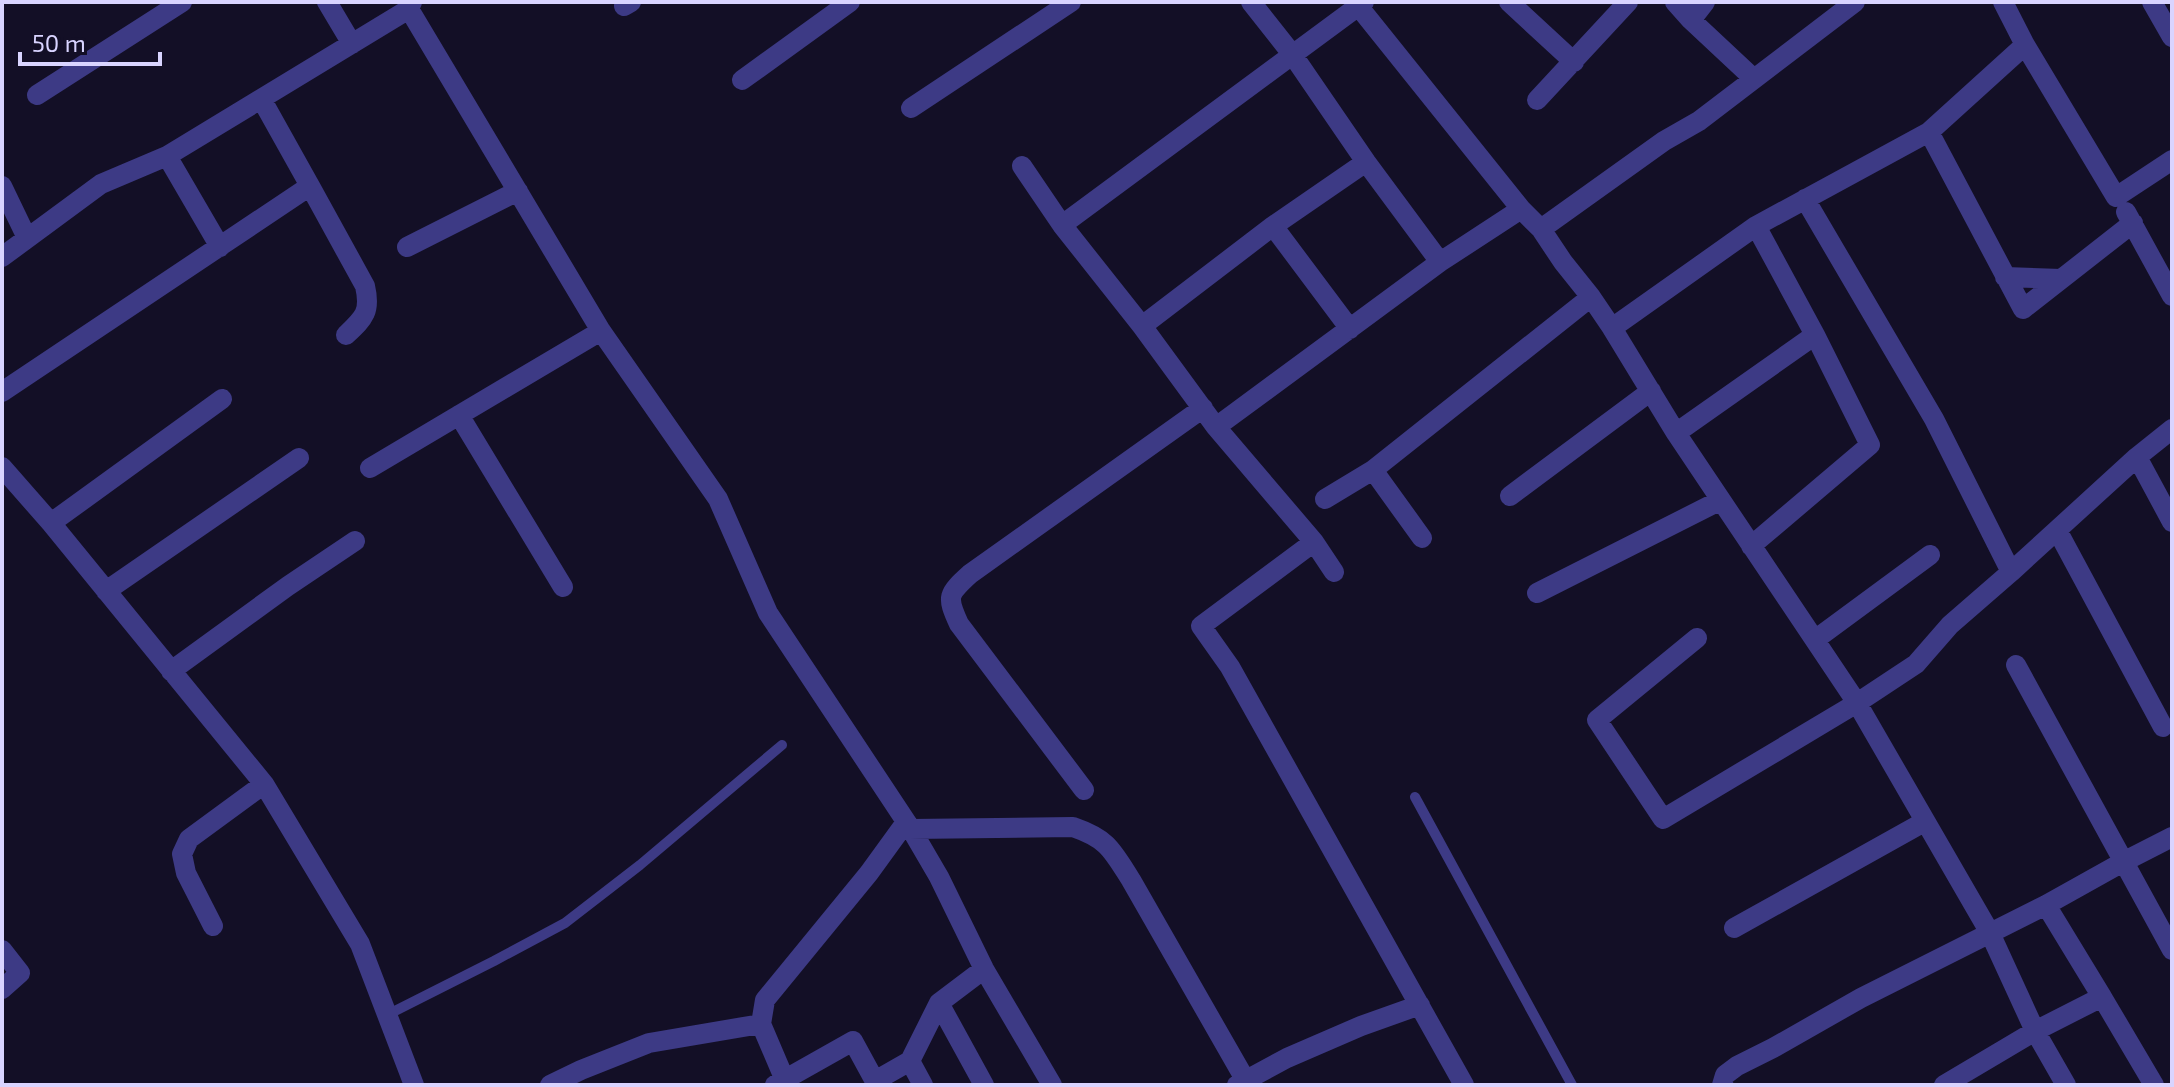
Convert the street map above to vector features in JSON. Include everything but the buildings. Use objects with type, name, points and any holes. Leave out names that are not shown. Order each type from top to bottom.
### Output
[{"type":"street","points":[[327,2],[352,44]]},
{"type":"street","points":[[742,80],[850,2]]},
{"type":"street","points":[[911,108],[1071,2]]},
{"type":"street","points":[[1251,2],[1292,54],[1440,262]]},
{"type":"street","points":[[1509,2],[1574,62]]},
{"type":"street","points":[[1537,100],[1628,2]]},
{"type":"street","points":[[1675,2],[1753,78]]},
{"type":"street","points":[[1691,20],[1705,2]]},
{"type":"street","points":[[1541,229],[1664,141],[1699,121],[1855,2]]},
{"type":"street","points":[[2003,2],[2025,45],[2116,197],[2166,272],[2172,296]]},
{"type":"street","points":[[2152,2],[2172,37]]},
{"type":"street","points":[[1062,225],[1361,4],[1521,209],[1541,229],[1591,297],[1676,433],[1816,639],[1857,703],[1990,933],[2035,1031],[2066,1085]]},
{"type":"street","points":[[37,95],[174,5]]},
{"type":"street","points":[[2,257],[101,184],[167,156],[410,6],[601,331],[718,499],[768,613],[909,825],[939,877],[984,969],[1052,1085]]},
{"type":"street","points":[[1612,328],[1756,226],[1929,132],[2025,45]]},
{"type":"street","points":[[262,100],[365,286],[369,303],[363,318],[346,335]]},
{"type":"street","points":[[1929,132],[2023,309],[2133,223]]},
{"type":"street","points":[[167,156],[220,247]]},
{"type":"street","points":[[2116,197],[2172,160]]},
{"type":"street","points":[[1142,326],[1273,226],[1366,162]]},
{"type":"street","points":[[1022,166],[1062,225],[1216,427],[1314,542],[1334,572]]},
{"type":"street","points":[[2,186],[27,238]]},
{"type":"street","points":[[2,392],[310,186]]},
{"type":"street","points":[[407,247],[518,191]]},
{"type":"street","points":[[1805,199],[1934,419],[2011,572]]},
{"type":"street","points":[[1216,427],[1440,262],[1521,209]]},
{"type":"street","points":[[1273,226],[1350,329]]},
{"type":"street","points":[[1751,546],[1870,445],[1756,226]]},
{"type":"street","points":[[2005,277],[2061,279]]},
{"type":"street","points":[[1325,499],[1373,470],[1591,297]]},
{"type":"street","points":[[370,468],[601,331]]},
{"type":"street","points":[[1676,433],[1815,335]]},
{"type":"street","points":[[1510,496],[1651,391]]},
{"type":"street","points":[[51,523],[222,399]]},
{"type":"street","points":[[1084,790],[959,624],[950,606],[952,590],[1203,408]]},
{"type":"street","points":[[459,415],[563,587]]},
{"type":"street","points":[[1697,638],[1597,720],[1663,819],[1857,703],[1916,664],[1950,625],[2172,429]]},
{"type":"street","points":[[2137,457],[2172,522]]},
{"type":"street","points":[[106,591],[299,458]]},
{"type":"street","points":[[2,467],[264,784],[360,944],[414,1085]]},
{"type":"street","points":[[1373,470],[1422,538]]},
{"type":"street","points":[[1537,593],[1721,500]]},
{"type":"street","points":[[2057,530],[2163,727]]},
{"type":"street","points":[[171,671],[355,541]]},
{"type":"street","points":[[1314,542],[1201,626],[1230,667],[1464,1085]]},
{"type":"street","points":[[1816,639],[1930,555]]},
{"type":"street","points":[[2016,665],[2172,950]]},
{"type":"street","points":[[213,926],[186,873],[182,854],[189,839],[264,784]]},
{"type":"street","points":[[1734,928],[1924,822]]},
{"type":"street","points":[[909,825],[765,1000],[761,1024],[782,1083],[853,1041],[876,1083],[910,1061],[939,1003],[984,969]]},
{"type":"street","points":[[909,825],[1073,827],[1095,834],[1111,849],[1131,880],[1242,1083],[1287,1058],[1420,1005]]},
{"type":"street","points":[[1722,1085],[1725,1075],[1737,1066],[1861,998],[2046,905],[2172,837]]},
{"type":"street","points":[[2046,905],[2154,1085]]},
{"type":"street","points":[[2,950],[20,973],[2,989]]},
{"type":"street","points":[[1944,1085],[2035,1031],[2102,997]]},
{"type":"street","points":[[939,1003],[984,1085]]},
{"type":"street","points":[[550,1085],[649,1043],[761,1024]]},
{"type":"street","points":[[910,1061],[923,1085]]},
{"type":"lane","points":[[387,1015],[565,923],[640,865],[782,745]]},
{"type":"lane","points":[[1415,797],[1572,1085]]}]
